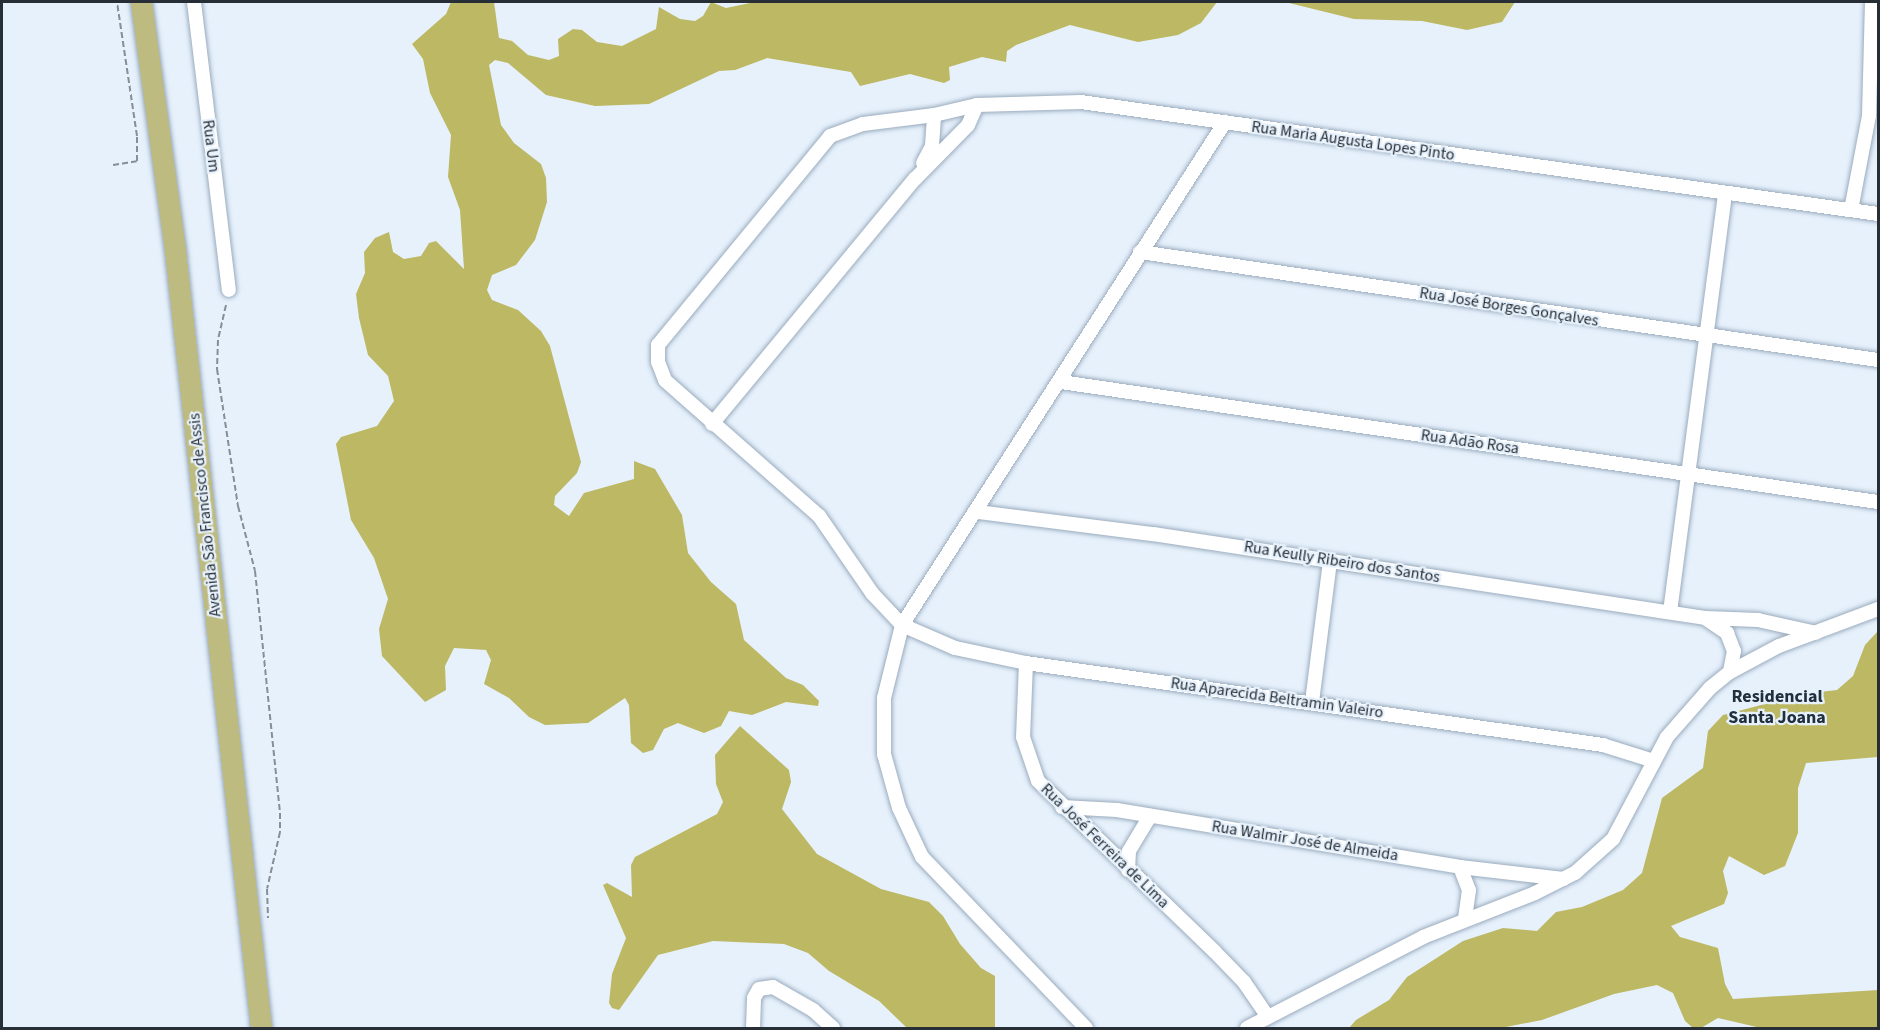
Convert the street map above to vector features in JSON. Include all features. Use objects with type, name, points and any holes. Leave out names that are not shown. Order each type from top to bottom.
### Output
[{"type":"main road","name":"Avenida São Francisco de Assis","points":[[141,2],[175,250],[261,1029]]},
{"type":"street","name":"Rua Um","points":[[194,2],[229,290]]},
{"type":"street","points":[[1851,210],[1869,116],[1872,2]]},
{"type":"street","name":"Rua Maria Augusta Lopes Pinto","points":[[712,424],[665,380],[658,362],[658,345],[830,136],[863,124],[934,115],[977,105],[1081,102],[1878,214]]},
{"type":"street","points":[[902,625],[872,593],[819,516],[712,424],[915,178],[968,125],[977,105]]},
{"type":"street","points":[[915,178],[932,146],[934,115]]},
{"type":"street","points":[[1086,1029],[922,857],[904,818],[884,754],[884,698],[902,625],[978,512],[1140,252],[1225,122]]},
{"type":"street","points":[[1670,612],[1725,194]]},
{"type":"street","name":"Rua José Borges Gonçalves","points":[[1140,252],[1706,337],[1878,360]]},
{"type":"street","name":"Rua Adão Rosa","points":[[1061,382],[1878,502]]},
{"type":"street","name":"Rua Keully Ribeiro dos Santos","points":[[978,512],[1330,561],[1705,618],[1758,620],[1816,633]]},
{"type":"street","points":[[1312,702],[1330,561]]},
{"type":"street","points":[[1246,1029],[1465,919],[1565,879],[1613,839],[1654,761],[1688,710],[1730,672],[1779,646],[1878,609]]},
{"type":"street","name":"Rua Keully Ribeiro dos Santos","points":[[1705,618],[1727,633],[1734,651],[1730,672]]},
{"type":"street","name":"Rua Aparecida Beltramin Valeiro","points":[[902,625],[955,648],[1026,663],[1603,745],[1654,761]]},
{"type":"street","name":"Rua José Ferreira de Lima","points":[[1026,663],[1023,737],[1028,759],[1038,781],[1062,807],[1215,952],[1256,998],[1268,1017]]},
{"type":"street","name":"Rua Walmir José de Almeida","points":[[1062,807],[1150,816],[1460,867],[1565,879]]},
{"type":"street","points":[[1128,870],[1129,851],[1150,816]]},
{"type":"street","points":[[1460,867],[1469,890],[1465,919]]},
{"type":"street","points":[[753,1029],[754,998],[759,989],[773,987],[813,1010],[833,1029]]},
{"type":"path","points":[[113,165],[137,160],[137,144],[117,2]]},
{"type":"path","points":[[229,290],[218,340],[217,369],[238,506],[255,571],[280,813],[280,832],[267,889],[268,920]]},
{"type":"shaded area","points":[[451,2],[494,2],[499,38],[512,41],[528,55],[549,60],[559,56],[558,39],[573,29],[582,30],[597,42],[622,46],[656,29],[659,7],[680,19],[695,21],[703,16],[711,2],[726,8],[755,2],[1217,2],[1201,23],[1178,35],[1138,42],[1070,25],[1016,45],[1007,51],[1006,62],[982,57],[949,67],[950,80],[944,83],[910,74],[860,86],[851,72],[767,58],[735,70],[719,71],[649,104],[595,106],[546,95],[508,63],[495,60],[489,65],[501,125],[514,143],[541,164],[546,178],[547,202],[535,240],[516,265],[492,275],[487,290],[492,300],[518,310],[541,331],[550,346],[581,462],[577,473],[555,496],[554,505],[569,516],[584,493],[634,479],[634,461],[655,469],[682,515],[688,553],[711,582],[736,604],[744,640],[786,678],[803,685],[819,701],[818,706],[786,702],[752,715],[729,711],[721,726],[704,733],[678,723],[664,729],[653,750],[643,753],[631,743],[629,705],[625,698],[588,723],[545,725],[529,717],[509,698],[484,684],[491,660],[486,650],[454,648],[445,666],[446,690],[425,702],[382,656],[379,629],[388,599],[374,558],[351,520],[336,444],[341,437],[377,426],[394,401],[388,376],[368,355],[359,318],[356,294],[365,273],[364,252],[375,238],[389,232],[393,252],[404,259],[421,256],[429,243],[436,241],[464,269],[460,210],[448,177],[451,135],[430,93],[423,59],[412,44],[446,14]]},
{"type":"shaded area","points":[[1285,2],[1515,2],[1502,22],[1467,30],[1422,21],[1354,19]]},
{"type":"shaded area","points":[[1878,631],[1878,757],[1806,763],[1798,788],[1798,833],[1785,866],[1764,875],[1729,856],[1723,871],[1728,893],[1724,904],[1671,926],[1680,937],[1718,948],[1725,984],[1733,999],[1878,990],[1878,1028],[1761,1028],[1718,1018],[1701,1028],[1693,1028],[1685,1021],[1673,993],[1657,985],[1614,994],[1542,1020],[1501,1028],[1349,1028],[1356,1020],[1389,1000],[1407,977],[1463,941],[1503,928],[1537,931],[1556,912],[1582,907],[1623,890],[1642,873],[1662,798],[1703,768],[1708,731],[1723,715],[1803,694],[1837,690],[1853,676],[1865,645]]},
{"type":"shaded area","points":[[740,726],[789,770],[791,782],[782,809],[817,854],[881,889],[929,902],[943,916],[960,944],[981,968],[995,976],[995,1028],[907,1028],[879,1001],[829,971],[808,953],[784,944],[713,941],[658,955],[619,1010],[612,1008],[609,1003],[612,974],[626,938],[603,885],[607,883],[632,897],[631,865],[635,857],[717,814],[723,802],[716,784],[715,755]]},
{"type":"district","name":"Residencial Santa Joana","points":[[1777,708]]}]
